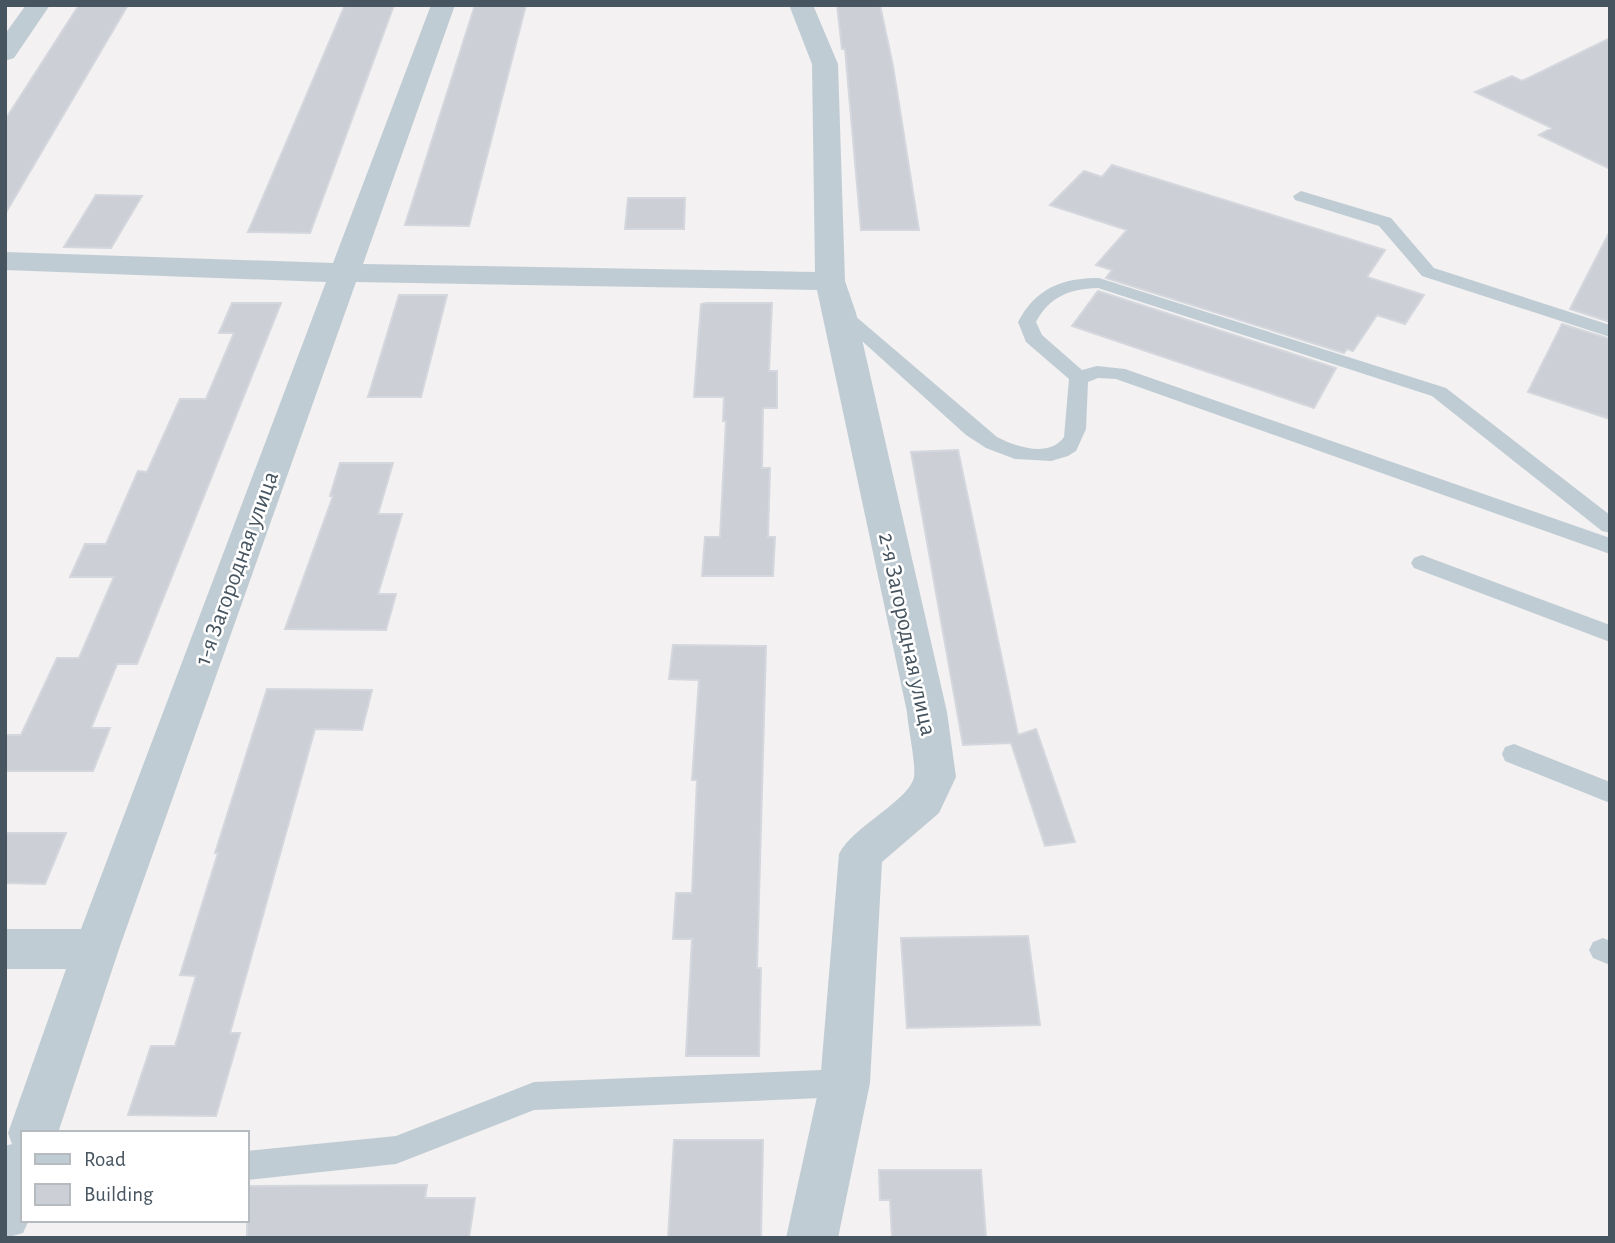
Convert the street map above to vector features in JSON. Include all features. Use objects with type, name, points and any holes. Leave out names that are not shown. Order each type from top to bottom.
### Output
[{"type":"street","points":[[5,54],[38,5]]},
{"type":"street","name":"1-я Загородная улица","points":[[34,1131],[96,949],[443,5]]},
{"type":"street","name":"2-я Загородная улица","points":[[801,5],[825,64],[835,297],[927,712],[935,777],[924,801],[862,854],[845,1083],[812,1238]]},
{"type":"street","points":[[5,261],[344,273],[835,297]]},
{"type":"street","points":[[5,950],[96,949]]},
{"type":"lane","points":[[1301,196],[1385,222],[1428,272],[1610,331]]},
{"type":"lane","points":[[1079,379],[1033,338],[1027,322],[1033,307],[1049,294],[1066,285],[1099,283],[1439,392],[1610,526]]},
{"type":"lane","points":[[835,297],[974,430],[996,446],[1022,454],[1046,455],[1062,451],[1073,440],[1078,418],[1074,393],[1079,379],[1097,372],[1118,373],[1146,380],[1610,545]]},
{"type":"lane","points":[[1422,563],[1610,634]]},
{"type":"lane","points":[[1514,754],[1610,793]]},
{"type":"lane","points":[[248,1166],[396,1150],[534,1096],[845,1083]]},
{"type":"building","points":[[79,5],[128,5],[5,214],[5,120]]},
{"type":"building","points":[[345,5],[394,5],[310,233],[248,232]]},
{"type":"building","points":[[475,5],[526,5],[469,226],[405,225]]},
{"type":"building","points":[[837,5],[880,5],[893,66],[919,230],[861,230],[845,49],[842,49]]},
{"type":"building","points":[[1610,38],[1610,169],[1539,135],[1552,128],[1475,92],[1512,76],[1522,81]]},
{"type":"building","points":[[1112,165],[1385,250],[1367,277],[1424,295],[1405,324],[1377,315],[1353,351],[1347,349],[1344,353],[1106,278],[1112,270],[1096,265],[1127,230],[1050,205],[1084,171],[1102,177]]},
{"type":"building","points":[[96,195],[142,196],[111,248],[64,247]]},
{"type":"building","points":[[628,198],[685,198],[684,229],[625,229]]},
{"type":"building","points":[[1610,231],[1610,322],[1570,309]]},
{"type":"building","points":[[1098,291],[1336,368],[1314,408],[1072,326]]},
{"type":"building","points":[[399,295],[447,295],[421,397],[368,397]]},
{"type":"building","points":[[232,303],[281,303],[137,664],[117,664],[91,728],[110,728],[93,771],[5,771],[5,735],[21,735],[57,658],[79,658],[114,577],[70,577],[85,544],[106,544],[138,471],[147,472],[180,399],[206,399],[234,333],[219,333]]},
{"type":"building","points":[[772,303],[769,371],[777,371],[777,408],[763,408],[762,468],[770,468],[768,537],[775,537],[773,576],[702,576],[705,537],[720,537],[726,421],[723,421],[724,397],[694,397],[701,304]]},
{"type":"building","points":[[1562,324],[1610,339],[1610,419],[1528,392]]},
{"type":"building","points":[[958,450],[1018,735],[1036,729],[1075,842],[1045,846],[1011,743],[963,745],[911,452]]},
{"type":"building","points":[[340,463],[393,463],[378,514],[402,514],[378,594],[396,594],[386,630],[285,629],[333,496],[330,496]]},
{"type":"building","points":[[673,645],[766,646],[757,968],[761,968],[759,1056],[686,1056],[692,939],[673,939],[676,893],[692,893],[697,780],[692,780],[699,680],[669,679]]},
{"type":"building","points":[[267,689],[372,690],[362,730],[315,729],[230,1033],[240,1033],[216,1116],[128,1115],[151,1046],[175,1046],[196,976],[180,975]]},
{"type":"building","points":[[5,833],[66,833],[45,884],[5,883]]},
{"type":"building","points":[[1028,936],[1040,1025],[907,1028],[901,938]]},
{"type":"building","points":[[674,1140],[763,1140],[761,1238],[668,1238]]},
{"type":"building","points":[[879,1170],[981,1170],[986,1238],[892,1238],[890,1200],[880,1200]]},
{"type":"building","points":[[427,1185],[425,1198],[475,1198],[469,1238],[247,1238],[248,1186]]}]
